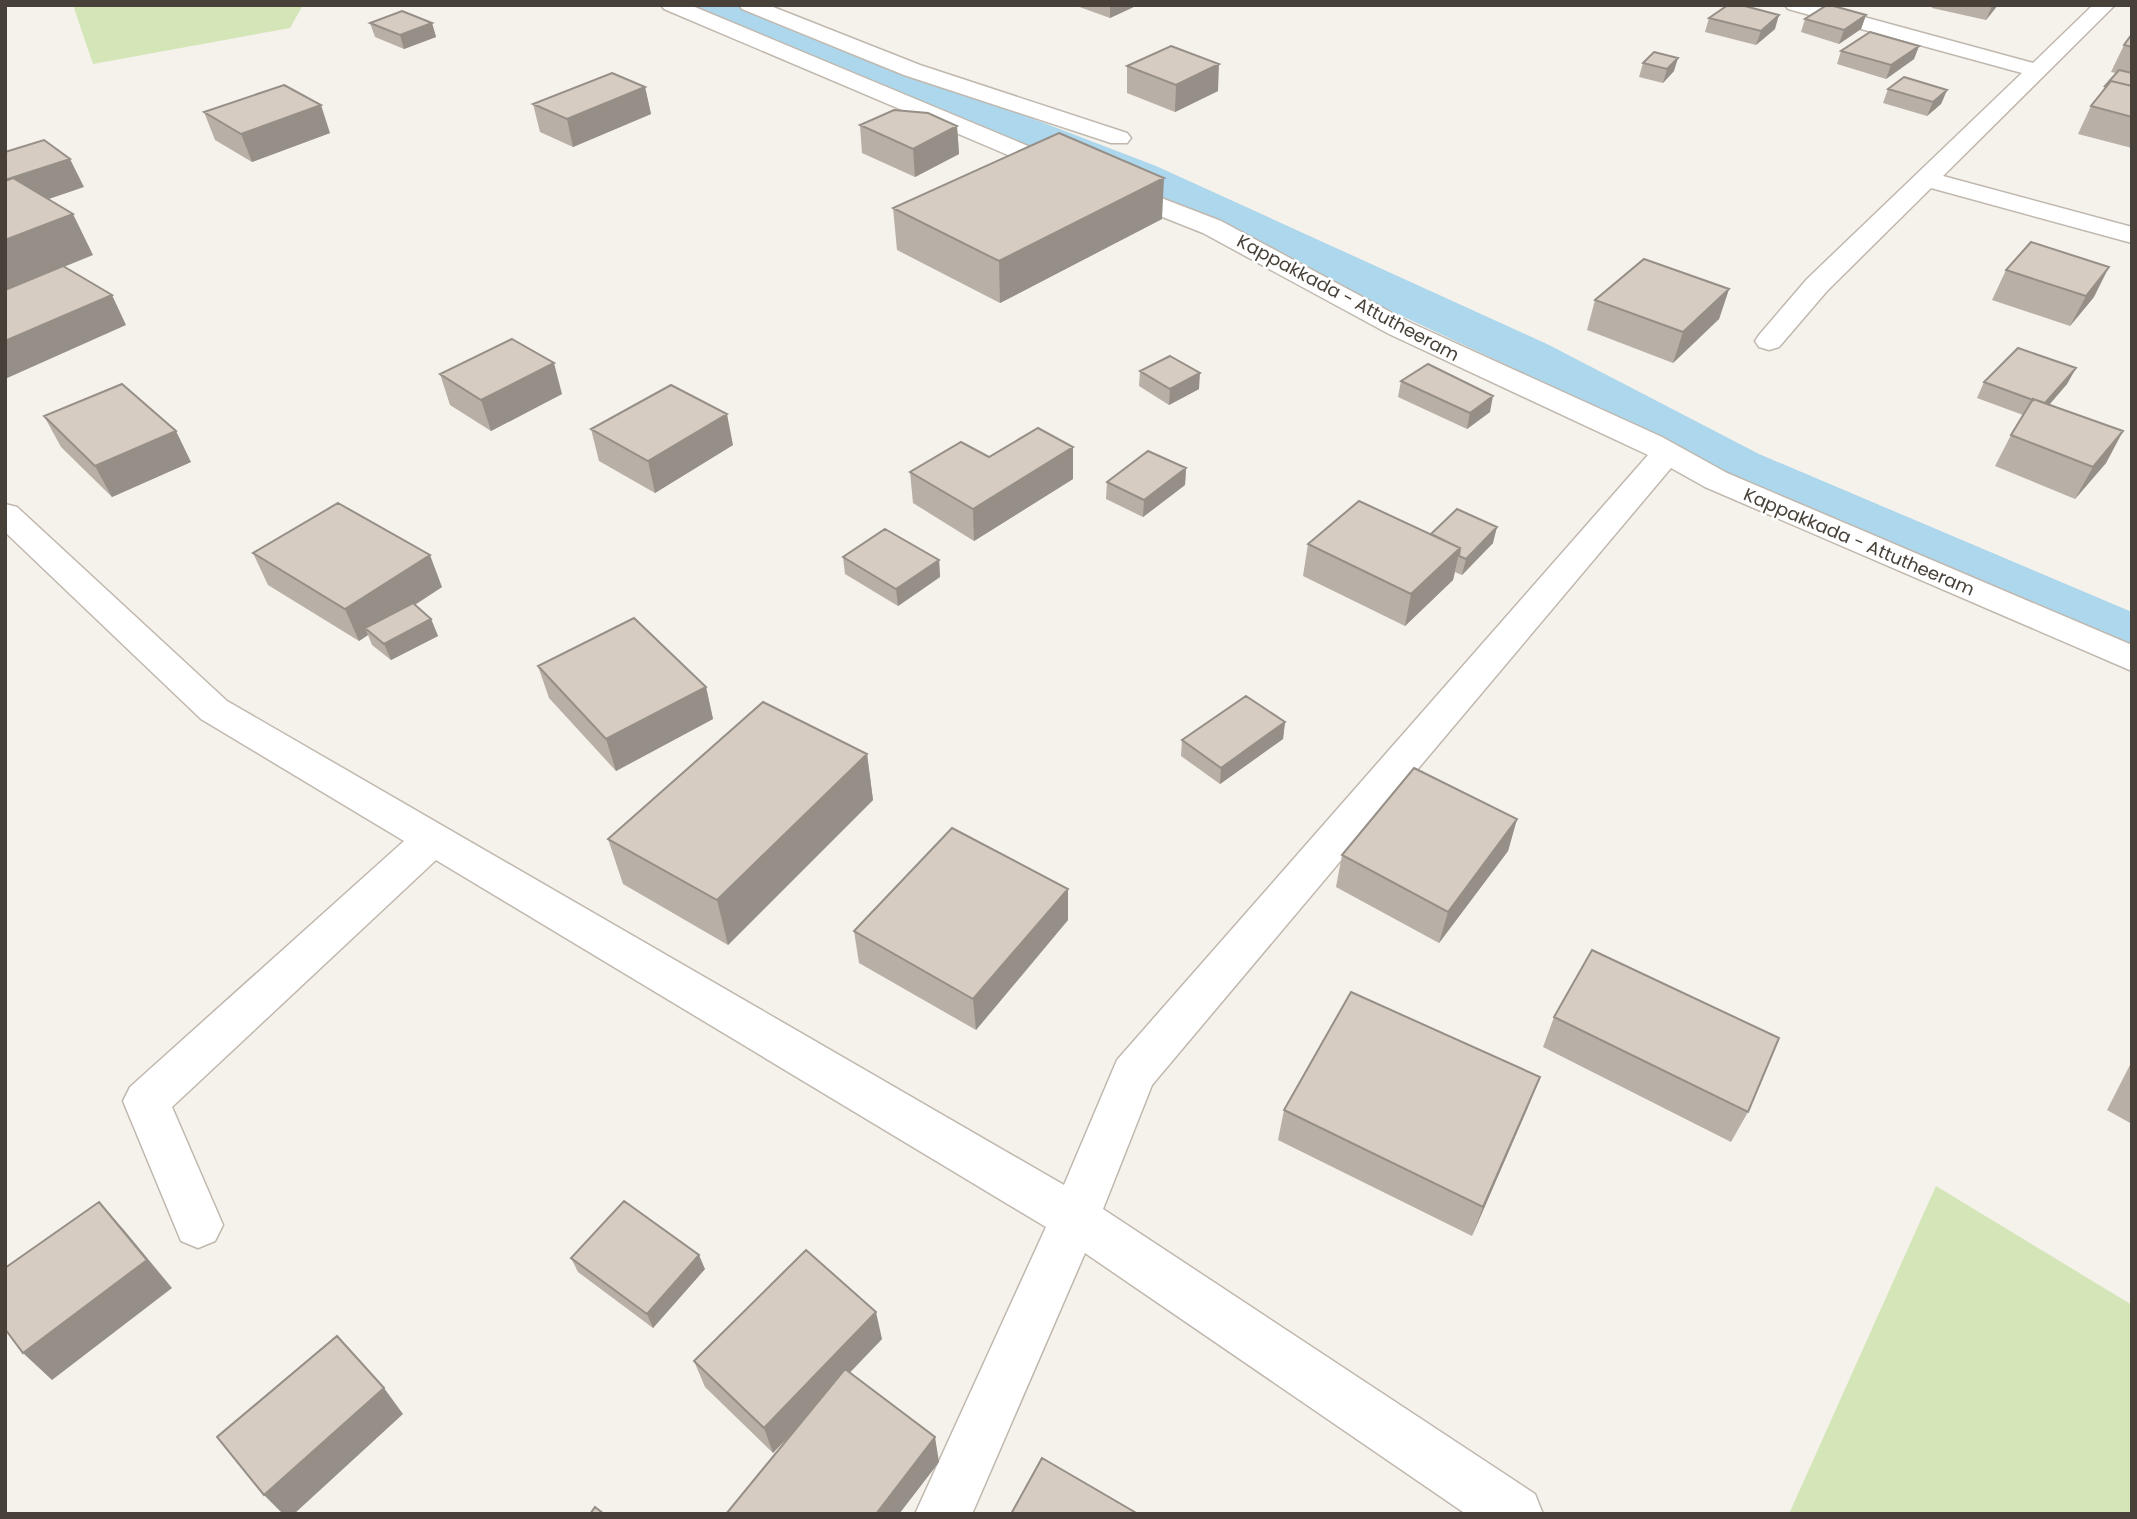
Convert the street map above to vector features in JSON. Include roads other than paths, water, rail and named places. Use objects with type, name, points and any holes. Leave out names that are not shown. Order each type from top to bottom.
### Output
[{"type":"street","name":"Kappakkada - Attutheeram","points":[[671,5],[1043,161],[1212,227],[1399,328],[1667,453],[1716,480],[2132,659]]},
{"type":"street","points":[[749,5],[912,70],[1119,138]]},
{"type":"street","points":[[1795,5],[2039,71]]},
{"type":"street","points":[[1769,341],[1817,285],[2105,5]]},
{"type":"street","points":[[1927,179],[2132,235]]},
{"type":"street","points":[[943,1514],[1075,1218],[1133,1074],[1667,453]]},
{"type":"street","points":[[5,514],[214,709],[1075,1218],[1516,1514]]},
{"type":"street","points":[[198,1225],[146,1101],[433,839]]},
{"type":"waterway","points":[[702,5],[1140,176],[1530,356],[1739,466],[2132,637]]}]
